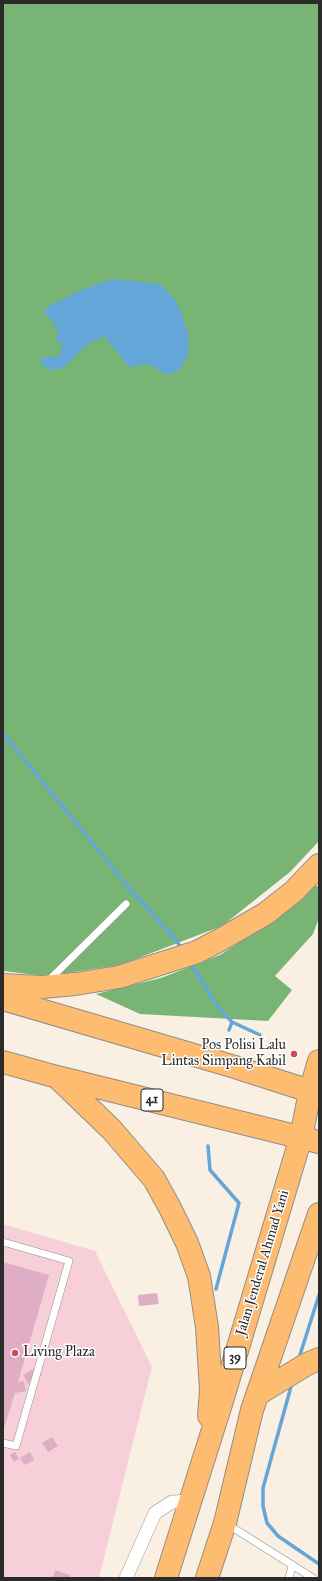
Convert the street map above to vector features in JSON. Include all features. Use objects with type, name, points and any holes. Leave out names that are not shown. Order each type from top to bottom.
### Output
[{"type":"highway","points":[[3,985],[42,987],[70,974],[119,977],[197,952],[265,914],[293,892],[319,865]]},
{"type":"highway","points":[[3,999],[235,1067],[315,1093]]},
{"type":"highway","name":"41","points":[[3,1062],[57,1077],[310,1139]]},
{"type":"highway","name":"Jalan Jenderal Ahmad Yani","points":[[166,1578],[207,1445],[310,1139],[319,1062]]},
{"type":"highway","points":[[57,1077],[112,1130],[154,1180],[187,1243],[199,1276],[207,1327],[211,1390],[207,1445]]},
{"type":"highway","name":"39","points":[[207,1578],[225,1523],[255,1402],[319,1214]]},
{"type":"highway","points":[[222,1401],[255,1402],[306,1366]]},
{"type":"street","points":[[126,1578],[155,1513],[172,1502],[189,1501]]},
{"type":"lane","points":[[70,974],[126,904]]},
{"type":"lane","points":[[3,1242],[69,1261],[16,1446],[3,1443]]},
{"type":"lane","points":[[225,1523],[313,1578]]},
{"type":"lane","points":[[289,1578],[292,1566]]},
{"type":"shaded area","points":[[3,1224],[95,1251],[152,1367],[99,1578],[3,1578]]},
{"type":"green space","points":[[3,3],[319,3],[319,841],[290,872],[222,926],[120,965],[46,976],[3,971]]},
{"type":"green space","points":[[315,884],[319,888],[319,918],[313,934],[275,976],[292,990],[268,1021],[140,1014],[96,994],[161,978],[220,955],[272,921]]},
{"type":"water","points":[[114,279],[160,284],[172,296],[181,311],[189,337],[188,355],[180,370],[166,375],[149,364],[129,367],[104,336],[87,345],[62,369],[49,370],[40,363],[42,358],[60,356],[62,344],[56,340],[58,332],[52,321],[43,312],[51,305],[75,293]]},
{"type":"building","name":"Living Plaza","points":[[3,1262],[49,1275],[18,1382],[24,1381],[26,1391],[15,1393],[3,1431]]},
{"type":"building","points":[[157,1293],[159,1304],[139,1306],[138,1295]]},
{"type":"building","points":[[37,1367],[42,1375],[28,1384],[23,1375]]},
{"type":"building","points":[[52,1437],[58,1446],[48,1452],[42,1443]]},
{"type":"building","points":[[15,1452],[19,1459],[14,1462],[10,1455]]},
{"type":"building","points":[[30,1452],[34,1460],[25,1465],[20,1458]]},
{"type":"building","points":[[55,1570],[70,1575],[70,1578],[53,1578]]},
{"type":"waterway","points":[[3,733],[124,882],[175,939],[182,949]]},
{"type":"waterway","points":[[189,961],[218,1007],[232,1022],[260,1035]]},
{"type":"waterway","points":[[229,1030],[232,1022]]},
{"type":"waterway","points":[[208,1146],[210,1170],[239,1203],[216,1289]]},
{"type":"waterway","points":[[299,1358],[319,1295]]},
{"type":"waterway","points":[[292,1383],[263,1488],[263,1506],[267,1523],[278,1536],[319,1564]]},
{"type":"place","name":"Pos Polisi Lalu Lintas Simpang Kabil","points":[[294,1054]]},
{"type":"place","name":"Living Plaza","points":[[15,1353]]}]
